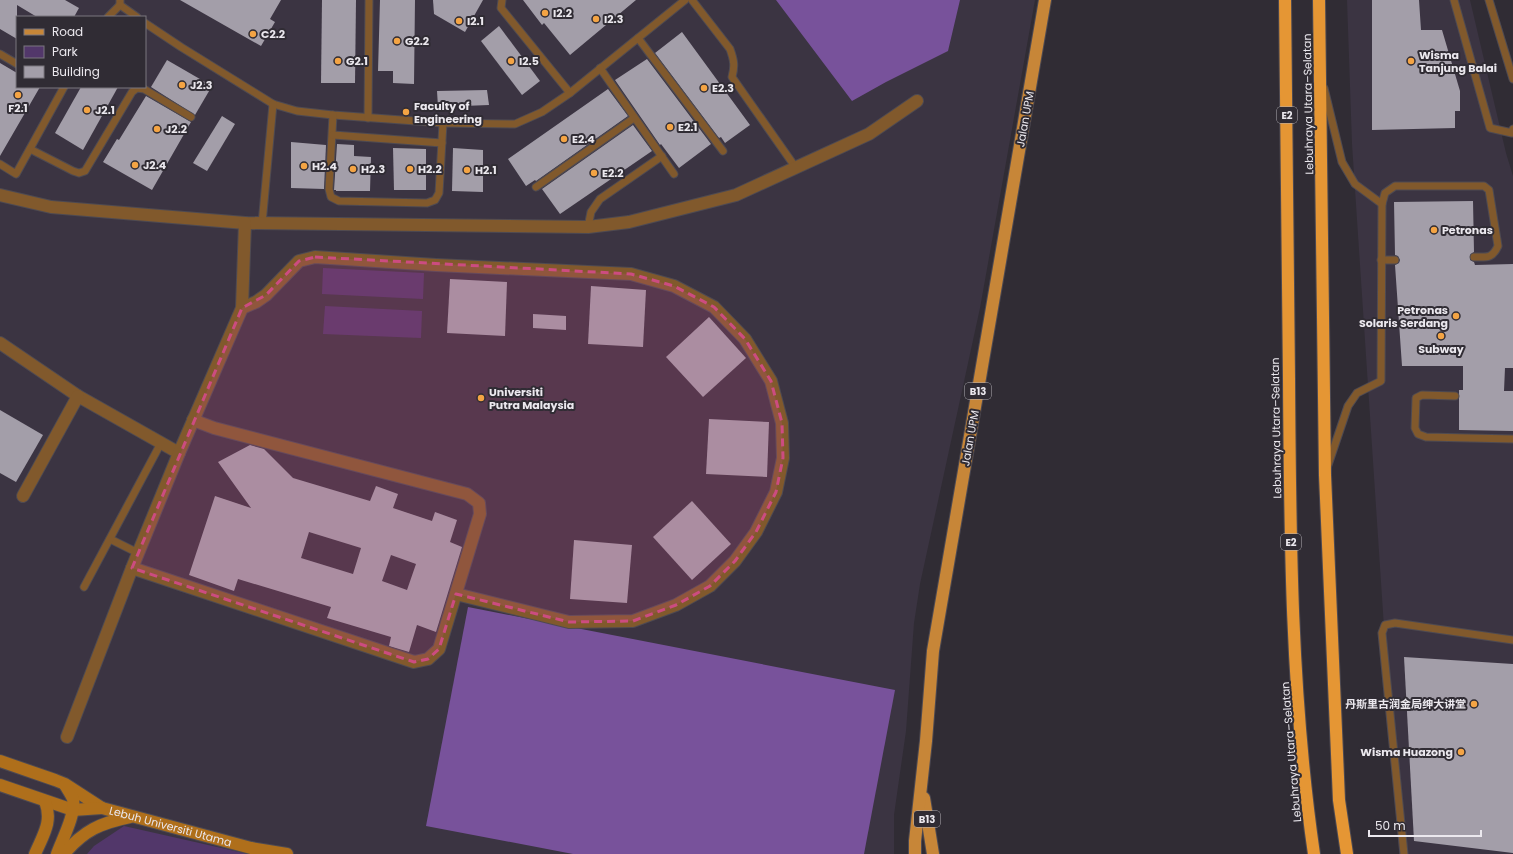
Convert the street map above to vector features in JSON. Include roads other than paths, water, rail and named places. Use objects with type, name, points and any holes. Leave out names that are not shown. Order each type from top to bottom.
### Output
[{"type":"highway","name":"Lebuhraya Utara–Selatan","points":[[1285,0],[1289,476],[1293,624],[1307,804],[1314,854]]},
{"type":"highway","name":"Lebuhraya Utara–Selatan","points":[[1319,0],[1325,475],[1339,800],[1347,854]]},
{"type":"main road","name":"Jalan UPM","points":[[915,854],[933,651],[1045,0]]},
{"type":"main road","name":"Lebuh Universiti Utama","points":[[0,761],[65,784],[102,808],[251,848],[287,854]]},
{"type":"main road","name":"Jalan UPM","points":[[922,783],[933,854]]},
{"type":"main road","points":[[57,854],[73,810],[73,800],[65,784]]},
{"type":"main road","name":"Lebuh Universiti Utama","points":[[0,785],[73,810],[102,808]]},
{"type":"main road","points":[[35,854],[48,822],[49,814],[45,801]]},
{"type":"main road","points":[[64,854],[90,830],[108,822],[133,817]]},
{"type":"street","points":[[0,195],[51,207],[262,224],[588,227],[629,222],[736,195],[869,134],[917,101]]},
{"type":"street","points":[[67,737],[138,553],[193,420],[242,308],[245,223]]},
{"type":"street","points":[[242,308],[256,302],[266,295],[299,261],[315,257],[436,265],[631,274],[674,286],[714,306],[745,339],[771,381],[782,423],[783,458],[776,492],[756,532],[735,561],[710,586],[676,605],[633,621],[569,622],[456,594]]},
{"type":"street","points":[[1,348],[78,396],[179,453]]},
{"type":"street","points":[[23,496],[78,396]]},
{"type":"street","points":[[132,568],[414,662],[428,659],[439,649],[480,514],[479,503],[467,494],[214,428],[193,420]]},
{"type":"lane","points":[[368,118],[369,0]]},
{"type":"lane","points":[[502,0],[501,8],[570,93]]},
{"type":"lane","points":[[146,24],[272,104],[297,111],[443,123],[515,124],[542,112],[570,93],[685,0]]},
{"type":"lane","points":[[692,0],[730,49],[734,67],[732,77],[796,168]]},
{"type":"lane","points":[[1454,0],[1490,128],[1512,133],[1513,130]]},
{"type":"lane","points":[[1489,0],[1513,79]]},
{"type":"lane","points":[[109,16],[120,3],[135,16]]},
{"type":"lane","points":[[638,38],[723,151]]},
{"type":"lane","points":[[0,54],[16,63]]},
{"type":"lane","points":[[600,68],[674,174]]},
{"type":"lane","points":[[1320,72],[1342,162],[1355,184],[1382,204]]},
{"type":"lane","points":[[0,164],[16,174],[61,88]]},
{"type":"lane","points":[[30,149],[73,171],[80,173],[85,171],[132,92],[137,88],[144,89],[191,117]]},
{"type":"lane","points":[[262,224],[272,104]]},
{"type":"lane","points":[[333,115],[329,189],[331,197],[339,201],[427,203],[435,200],[439,193],[443,123]]},
{"type":"lane","points":[[536,187],[634,118]]},
{"type":"lane","points":[[332,135],[442,143]]},
{"type":"lane","points":[[588,227],[591,212],[600,199],[662,156]]},
{"type":"lane","points":[[1325,475],[1348,406],[1357,393],[1381,381],[1382,204],[1385,193],[1395,186],[1484,186],[1489,190],[1498,246],[1494,254],[1487,257],[1474,257]]},
{"type":"lane","points":[[1381,260],[1395,260]]},
{"type":"lane","points":[[1455,396],[1422,395],[1416,398],[1415,428],[1418,434],[1426,437],[1513,439]]},
{"type":"lane","points":[[84,587],[161,443]]},
{"type":"lane","points":[[110,539],[138,553]]},
{"type":"lane","points":[[1404,854],[1382,633],[1385,625],[1395,623],[1513,640]]},
{"type":"place","name":"I2.2","points":[[545,13]]},
{"type":"place","name":"I2.3","points":[[596,19]]},
{"type":"place","name":"I2.1","points":[[459,21]]},
{"type":"place","name":"C2.2","points":[[253,34]]},
{"type":"place","name":"G2.2","points":[[397,41]]},
{"type":"place","name":"G2.1","points":[[338,61]]},
{"type":"place","name":"I2.5","points":[[511,61]]},
{"type":"place","name":"Wisma Tanjung Balai","points":[[1411,61]]},
{"type":"place","name":"J2.3","points":[[182,85]]},
{"type":"place","name":"E2.3","points":[[704,88]]},
{"type":"place","name":"F2.1","points":[[18,95]]},
{"type":"place","name":"J2.1","points":[[87,110]]},
{"type":"place","name":"Faculty of Engineering","points":[[406,112]]},
{"type":"place","name":"E2.1","points":[[670,127]]},
{"type":"place","name":"J2.2","points":[[157,129]]},
{"type":"place","name":"E2.4","points":[[564,139]]},
{"type":"place","name":"J2.4","points":[[135,165]]},
{"type":"place","name":"H2.4","points":[[304,166]]},
{"type":"place","name":"H2.3","points":[[353,169]]},
{"type":"place","name":"H2.2","points":[[410,169]]},
{"type":"place","name":"H2.1","points":[[467,170]]},
{"type":"place","name":"E2.2","points":[[594,173]]},
{"type":"place","name":"Petronas","points":[[1434,230]]},
{"type":"place","name":"Petronas Solaris Serdang","points":[[1456,316]]},
{"type":"place","name":"Subway","points":[[1441,336]]},
{"type":"place","name":"Universiti Putra Malaysia","points":[[481,398]]},
{"type":"place","name":"丹斯里古润金局绅大讲堂","points":[[1474,704]]},
{"type":"place","name":"Wisma Huazong","points":[[1461,752]]}]
